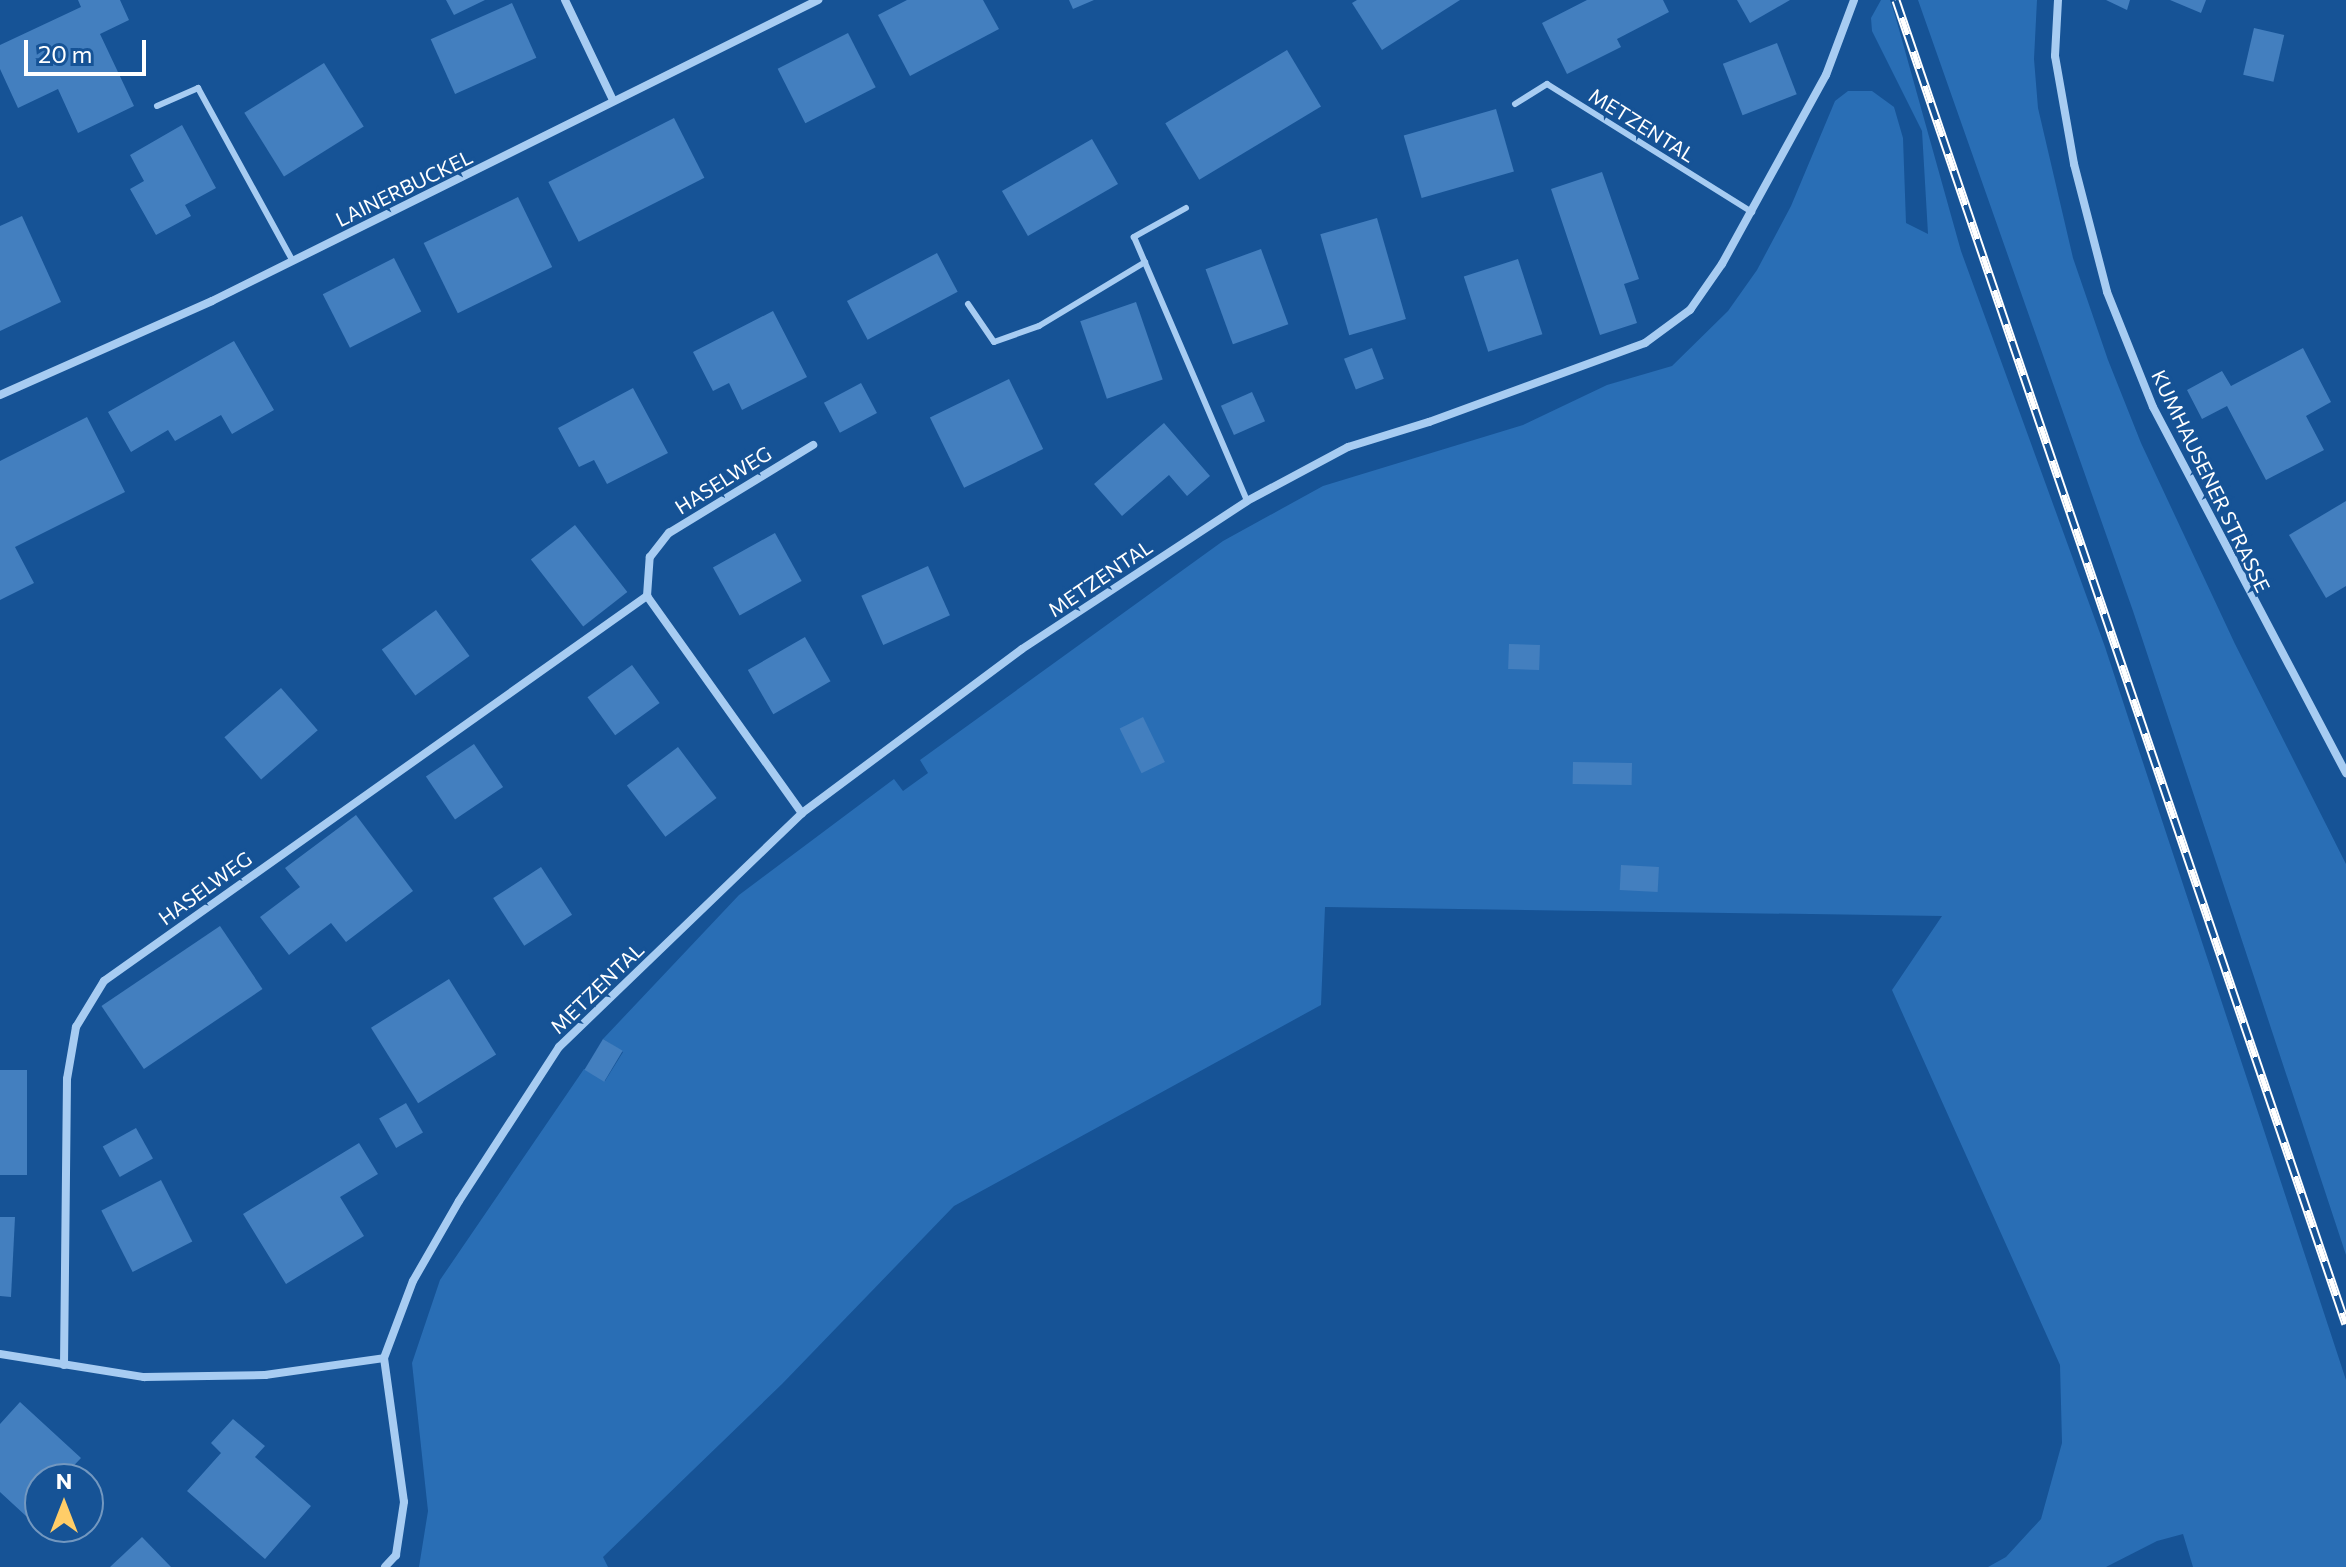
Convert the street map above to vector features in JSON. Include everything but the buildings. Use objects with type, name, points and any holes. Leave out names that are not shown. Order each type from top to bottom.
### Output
[{"type":"street","points":[[565,0],[613,100]]},
{"type":"street","name":"LAINERBUCKEL","points":[[0,395],[212,301],[818,0]]},
{"type":"street","name":"METZENTAL","points":[[384,1358],[413,1281],[459,1201],[559,1047],[802,813],[1022,649],[1247,501],[1348,447],[1429,422],[1645,343],[1690,310],[1752,212],[1826,75],[1854,0]]},
{"type":"street","name":"KUMHAUSENER STRASSE","points":[[2058,0],[2055,56],[2074,164],[2107,292],[2153,407],[2346,773]]},
{"type":"street","name":"HASELWEG","points":[[64,1365],[67,1079],[76,1027],[104,981],[647,596],[650,557],[669,533],[813,445]]},
{"type":"street","points":[[647,596],[802,813]]},
{"type":"street","points":[[0,1354],[144,1377],[265,1375],[384,1358],[404,1502],[396,1555],[385,1567]]},
{"type":"lane","name":"METZENTAL","points":[[1515,104],[1547,84],[1752,212]]},
{"type":"lane","points":[[157,106],[198,88],[292,260]]},
{"type":"lane","points":[[1186,208],[1134,237],[1247,501]]},
{"type":"lane","points":[[968,304],[994,342],[1039,326],[1145,262]]},
{"type":"shaded area","points":[[1881,0],[1890,0],[1961,251],[2105,647],[2346,1380],[2346,1567],[2193,1567],[2183,1534],[2157,1541],[2106,1567],[1988,1567],[2006,1557],[2041,1519],[2062,1443],[2060,1365],[1892,990],[1942,916],[1325,907],[1321,1005],[954,1206],[782,1384],[603,1557],[608,1567],[419,1567],[428,1511],[412,1363],[440,1280],[584,1069],[605,1081],[623,1052],[603,1039],[739,895],[894,779],[903,791],[928,773],[920,760],[1223,541],[1323,486],[1523,425],[1607,385],[1672,366],[1728,311],[1757,270],[1791,206],[1835,101],[1848,91],[1872,91],[1894,107],[1903,138],[1906,223],[1928,234],[1922,131],[1872,31],[1871,18]]},
{"type":"shaded area","points":[[1918,0],[2037,0],[2034,59],[2038,108],[2073,258],[2108,360],[2141,443],[2235,644],[2346,864],[2346,1255],[2133,611]]},
{"type":"railway","points":[[1896,0],[2346,1324]]}]
